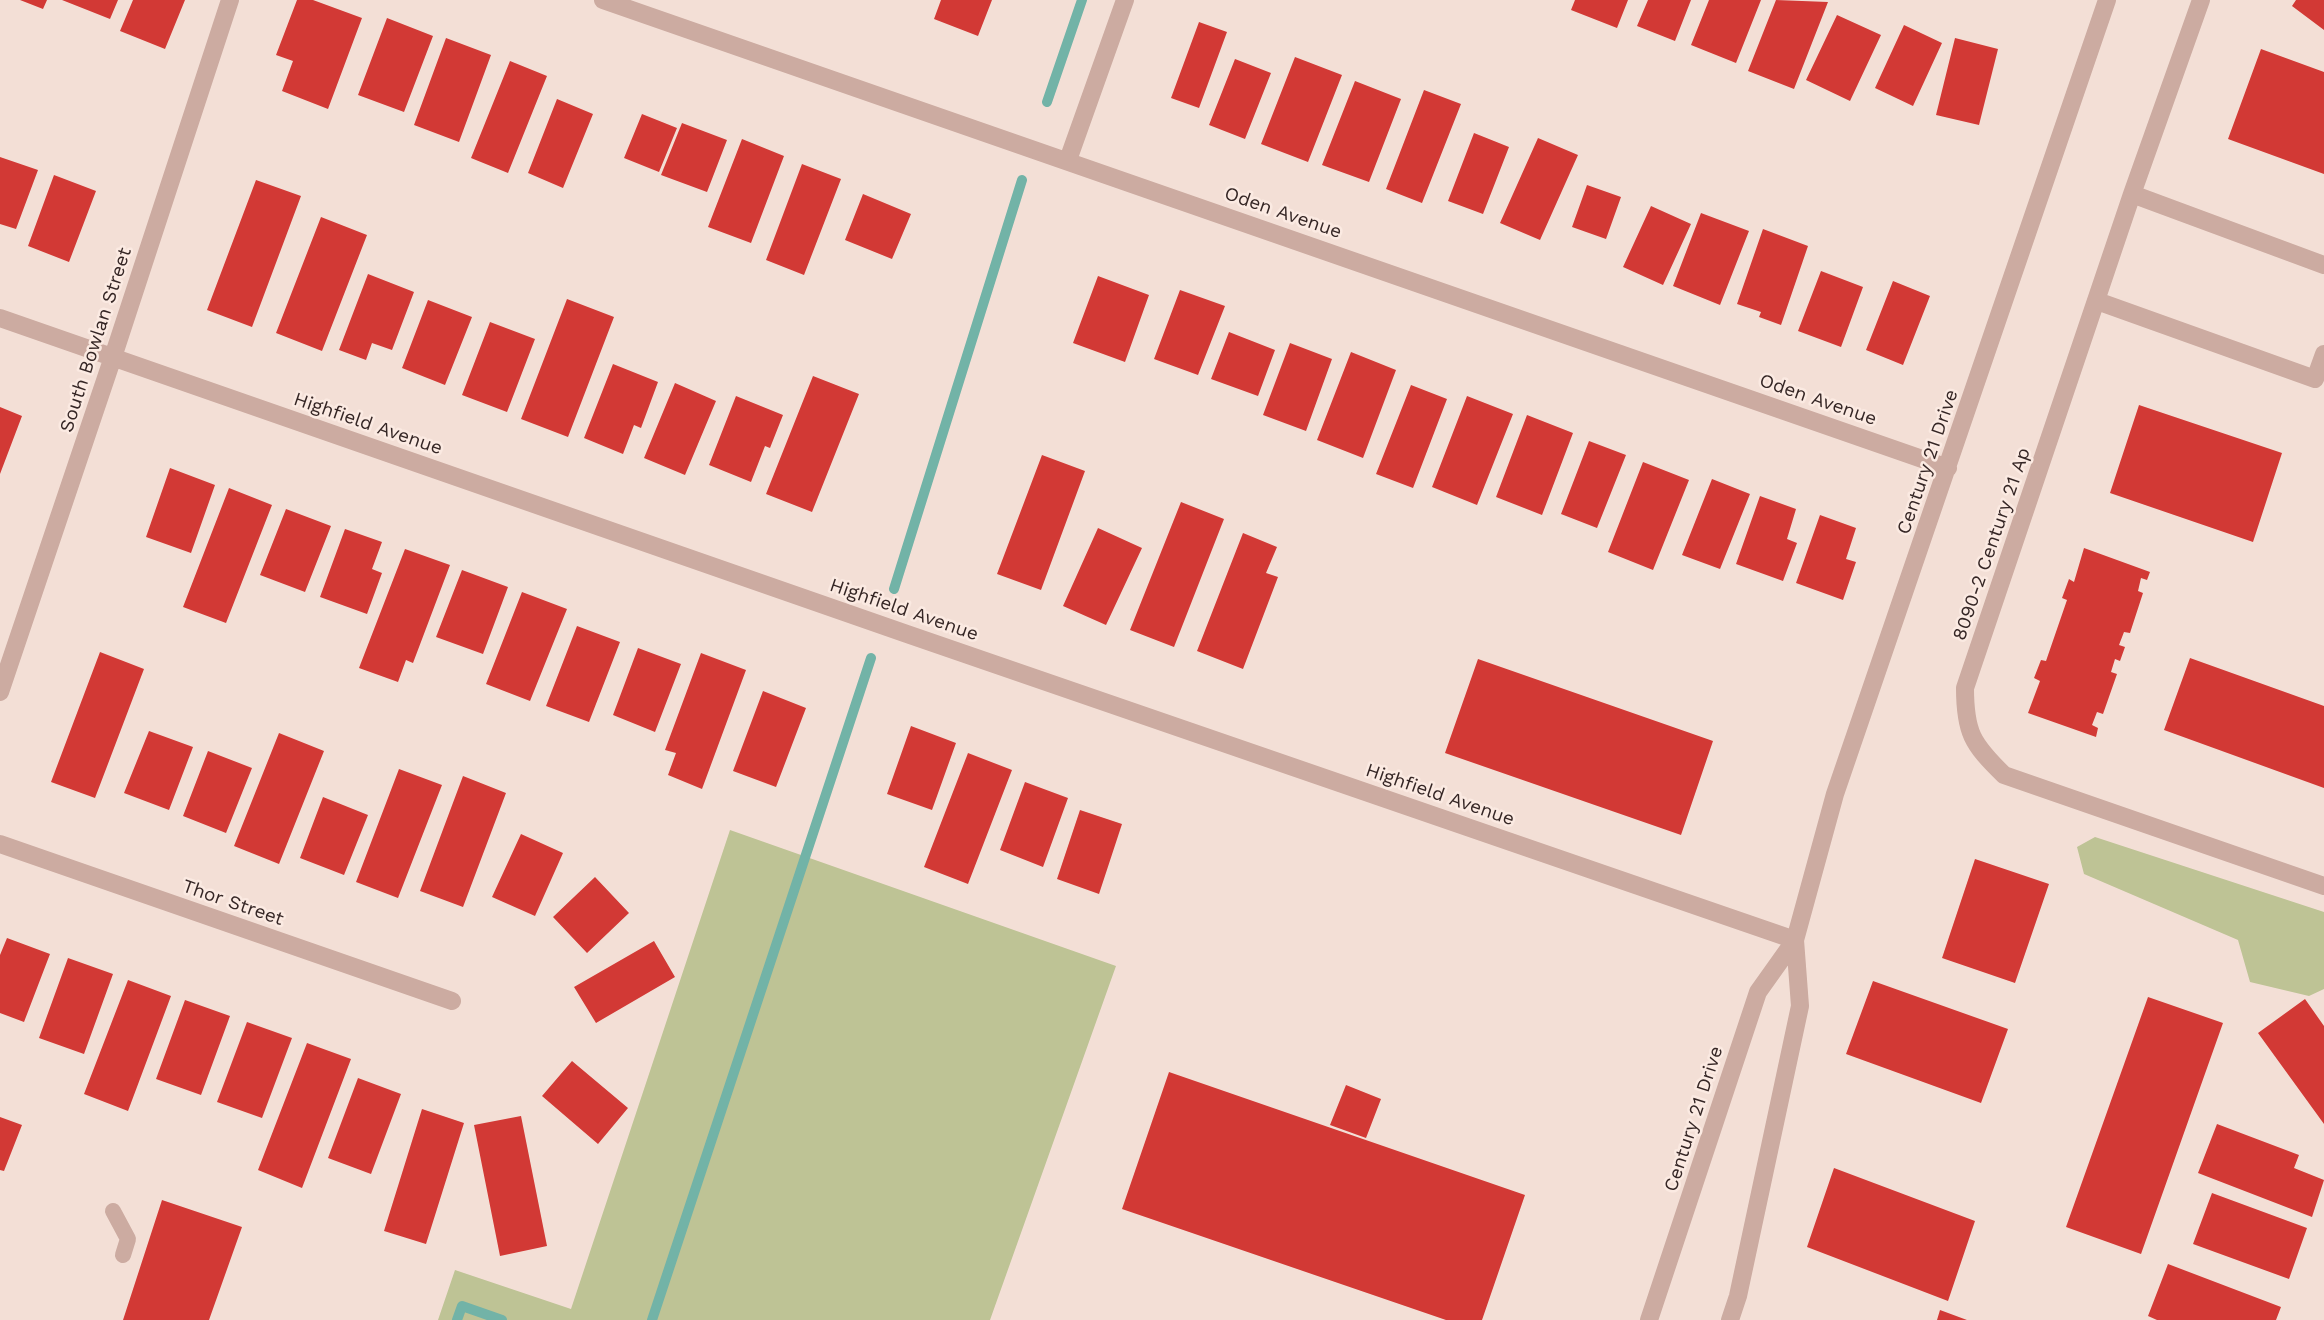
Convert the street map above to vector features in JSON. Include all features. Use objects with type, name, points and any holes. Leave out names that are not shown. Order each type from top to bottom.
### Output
[{"type":"street","name":"South Bowlan Street","points":[[0,692],[230,0]]},
{"type":"street","name":"Oden Avenue","points":[[603,0],[1948,468]]},
{"type":"street","points":[[1068,160],[1125,0]]},
{"type":"street","name":"Century 21 Drive","points":[[1730,1320],[1738,1296],[1800,1006],[1795,940],[1835,794],[2107,0]]},
{"type":"street","name":"8090-2 Century 21 Ap","points":[[2201,0],[2132,194],[1965,688],[1965,719],[1981,752],[2004,775],[2324,886]]},
{"type":"street","points":[[2132,194],[2324,265]]},
{"type":"street","points":[[2097,301],[2315,379],[2324,354]]},
{"type":"street","name":"Highfield Avenue","points":[[0,318],[1795,940]]},
{"type":"street","name":"Thor Street","points":[[0,844],[452,1001]]},
{"type":"street","name":"Century 21 Drive","points":[[1649,1320],[1758,992],[1795,940]]},
{"type":"lane","points":[[113,1211],[128,1239],[123,1255]]},
{"type":"green space","points":[[730,830],[1116,966],[990,1320],[438,1320],[455,1270],[571,1309]]},
{"type":"green space","points":[[2095,837],[2324,912],[2324,989],[2309,996],[2250,982],[2238,940],[2084,874],[2077,847]]},
{"type":"building","points":[[20,0],[47,0],[43,9]]},
{"type":"building","points":[[62,0],[118,0],[110,19]]},
{"type":"building","points":[[133,0],[185,0],[165,49],[120,31]]},
{"type":"building","points":[[297,0],[313,0],[362,18],[328,109],[282,91],[293,61],[276,55]]},
{"type":"building","points":[[941,0],[992,0],[978,36],[934,19]]},
{"type":"building","points":[[1575,0],[1628,0],[1617,28],[1571,10]]},
{"type":"building","points":[[1648,0],[1691,0],[1675,41],[1637,26]]},
{"type":"building","points":[[1709,0],[1761,0],[1736,63],[1691,45]]},
{"type":"building","points":[[1776,0],[1828,2],[1794,89],[1748,71]]},
{"type":"building","points":[[2296,0],[2324,0],[2324,30],[2292,6]]},
{"type":"building","points":[[1837,15],[1881,35],[1850,101],[1806,80]]},
{"type":"building","points":[[387,18],[433,36],[404,112],[358,95]]},
{"type":"building","points":[[1199,22],[1227,32],[1199,108],[1171,98]]},
{"type":"building","points":[[1904,25],[1942,43],[1913,106],[1875,88]]},
{"type":"building","points":[[446,38],[491,55],[459,142],[414,125]]},
{"type":"building","points":[[1955,38],[1998,49],[1979,125],[1936,115]]},
{"type":"building","points":[[2261,49],[2324,72],[2324,174],[2228,139]]},
{"type":"building","points":[[1295,57],[1342,75],[1308,162],[1261,144]]},
{"type":"building","points":[[1235,59],[1271,73],[1245,139],[1209,125]]},
{"type":"building","points":[[510,61],[547,76],[508,173],[471,158]]},
{"type":"building","points":[[1355,81],[1401,99],[1369,182],[1322,165]]},
{"type":"building","points":[[1424,90],[1461,104],[1422,203],[1386,189]]},
{"type":"building","points":[[557,99],[593,114],[563,188],[528,173]]},
{"type":"building","points":[[642,114],[677,128],[659,172],[624,158]]},
{"type":"building","points":[[682,123],[727,140],[707,192],[661,175]]},
{"type":"building","points":[[1474,133],[1509,147],[1483,214],[1448,201]]},
{"type":"building","points":[[1538,138],[1578,155],[1540,240],[1500,223]]},
{"type":"building","points":[[742,139],[784,156],[751,243],[708,227]]},
{"type":"building","points":[[0,157],[38,170],[16,229],[0,224]]},
{"type":"building","points":[[802,164],[841,179],[804,275],[766,260]]},
{"type":"building","points":[[54,175],[96,191],[69,262],[28,246]]},
{"type":"building","points":[[256,180],[301,196],[252,327],[207,310]]},
{"type":"building","points":[[1587,185],[1621,197],[1606,239],[1572,227]]},
{"type":"building","points":[[863,194],[911,214],[892,259],[845,240]]},
{"type":"building","points":[[1651,206],[1691,224],[1663,285],[1623,267]]},
{"type":"building","points":[[1701,213],[1749,231],[1720,305],[1673,286]]},
{"type":"building","points":[[321,217],[367,235],[322,351],[276,333]]},
{"type":"building","points":[[1763,229],[1808,246],[1781,325],[1759,317],[1761,312],[1737,304]]},
{"type":"building","points":[[1821,271],[1863,287],[1841,347],[1798,331]]},
{"type":"building","points":[[368,274],[414,292],[392,350],[372,343],[366,360],[339,350]]},
{"type":"building","points":[[1098,276],[1149,295],[1125,362],[1073,343]]},
{"type":"building","points":[[1893,281],[1930,296],[1903,365],[1866,350]]},
{"type":"building","points":[[1180,290],[1225,306],[1198,375],[1154,359]]},
{"type":"building","points":[[567,299],[614,317],[568,437],[521,419]]},
{"type":"building","points":[[428,300],[472,317],[445,385],[402,368]]},
{"type":"building","points":[[490,322],[535,339],[507,412],[462,395]]},
{"type":"building","points":[[1229,332],[1275,350],[1258,396],[1211,379]]},
{"type":"building","points":[[1290,343],[1332,359],[1306,431],[1263,415]]},
{"type":"building","points":[[1351,352],[1396,370],[1363,458],[1317,440]]},
{"type":"building","points":[[613,364],[658,382],[641,428],[634,425],[623,454],[584,438]]},
{"type":"building","points":[[813,376],[859,394],[812,512],[766,494]]},
{"type":"building","points":[[675,383],[716,401],[685,475],[644,458]]},
{"type":"building","points":[[1411,385],[1447,399],[1413,488],[1376,474]]},
{"type":"building","points":[[736,396],[783,415],[770,448],[765,446],[751,482],[709,465]]},
{"type":"building","points":[[1467,396],[1513,414],[1477,505],[1432,487]]},
{"type":"building","points":[[2139,405],[2282,453],[2253,542],[2110,493]]},
{"type":"building","points":[[0,407],[22,416],[0,474]]},
{"type":"building","points":[[1527,415],[1573,433],[1542,515],[1496,497]]},
{"type":"building","points":[[1589,441],[1626,455],[1597,528],[1561,514]]},
{"type":"building","points":[[1042,455],[1085,471],[1041,590],[997,574]]},
{"type":"building","points":[[1643,462],[1689,480],[1653,570],[1608,552]]},
{"type":"building","points":[[170,468],[215,485],[191,553],[146,537]]},
{"type":"building","points":[[1712,479],[1750,494],[1720,569],[1682,555]]},
{"type":"building","points":[[229,488],[272,505],[226,623],[183,607]]},
{"type":"building","points":[[1760,496],[1796,509],[1787,539],[1797,543],[1783,581],[1736,564]]},
{"type":"building","points":[[1181,502],[1224,519],[1174,647],[1130,630]]},
{"type":"building","points":[[286,509],[331,526],[305,592],[260,575]]},
{"type":"building","points":[[1820,515],[1856,528],[1846,559],[1856,562],[1843,600],[1796,583]]},
{"type":"building","points":[[1098,528],[1142,548],[1106,625],[1063,606]]},
{"type":"building","points":[[345,529],[382,542],[372,569],[382,573],[367,614],[320,597]]},
{"type":"building","points":[[1243,533],[1277,547],[1266,573],[1278,577],[1243,669],[1197,651]]},
{"type":"building","points":[[2084,548],[2150,572],[2147,580],[2141,578],[2138,591],[2143,593],[2130,633],[2124,632],[2119,645],[2125,647],[2120,661],[2115,659],[2111,672],[2117,674],[2103,714],[2097,712],[2092,725],[2098,728],[2096,737],[2028,713],[2040,681],[2034,678],[2041,660],[2046,661],[2067,600],[2062,598],[2069,579],[2074,582]]},
{"type":"building","points":[[405,549],[450,565],[413,663],[406,660],[398,682],[359,668]]},
{"type":"building","points":[[462,570],[508,587],[483,654],[436,637]]},
{"type":"building","points":[[522,592],[567,609],[530,701],[486,684]]},
{"type":"building","points":[[577,626],[620,642],[589,722],[546,706]]},
{"type":"building","points":[[638,648],[681,664],[655,732],[613,715]]},
{"type":"building","points":[[100,652],[144,669],[95,798],[51,782]]},
{"type":"building","points":[[701,653],[746,670],[702,789],[668,775],[676,753],[665,750]]},
{"type":"building","points":[[2190,658],[2324,706],[2324,788],[2164,730]]},
{"type":"building","points":[[1478,659],[1713,741],[1681,835],[1445,753]]},
{"type":"building","points":[[763,691],[806,708],[776,787],[733,771]]},
{"type":"building","points":[[911,726],[956,743],[932,810],[887,794]]},
{"type":"building","points":[[149,731],[193,747],[169,810],[124,793]]},
{"type":"building","points":[[279,733],[324,751],[279,864],[234,846]]},
{"type":"building","points":[[208,751],[252,768],[226,833],[183,816]]},
{"type":"building","points":[[968,753],[1012,770],[968,884],[924,867]]},
{"type":"building","points":[[399,769],[442,785],[398,898],[356,882]]},
{"type":"building","points":[[463,776],[506,793],[463,907],[420,891]]},
{"type":"building","points":[[1025,782],[1068,798],[1043,867],[1000,850]]},
{"type":"building","points":[[323,797],[368,815],[344,875],[300,858]]},
{"type":"building","points":[[1080,810],[1122,824],[1099,894],[1057,879]]},
{"type":"building","points":[[521,834],[563,853],[535,916],[492,897]]},
{"type":"building","points":[[1975,859],[2049,884],[2015,983],[1942,958]]},
{"type":"building","points":[[595,877],[629,913],[587,953],[553,917]]},
{"type":"building","points":[[7,938],[50,954],[24,1022],[0,1013],[0,955]]},
{"type":"building","points":[[654,941],[675,977],[596,1023],[574,987]]},
{"type":"building","points":[[68,958],[113,974],[84,1054],[39,1038]]},
{"type":"building","points":[[128,980],[171,996],[128,1111],[84,1094]]},
{"type":"building","points":[[1873,981],[2008,1029],[1981,1103],[1846,1054]]},
{"type":"building","points":[[2148,997],[2223,1023],[2141,1254],[2066,1227]]},
{"type":"building","points":[[2305,999],[2324,1026],[2324,1124],[2258,1033]]},
{"type":"building","points":[[185,1000],[230,1016],[201,1095],[156,1079]]},
{"type":"building","points":[[247,1022],[292,1038],[262,1118],[217,1102]]},
{"type":"building","points":[[307,1043],[351,1059],[302,1188],[258,1170]]},
{"type":"building","points":[[572,1061],[628,1108],[598,1144],[542,1096]]},
{"type":"building","points":[[1169,1072],[1525,1195],[1482,1320],[1446,1320],[1122,1209]]},
{"type":"building","points":[[358,1078],[401,1094],[371,1174],[328,1158]]},
{"type":"building","points":[[1346,1085],[1381,1099],[1366,1138],[1330,1125]]},
{"type":"building","points":[[422,1109],[464,1123],[426,1244],[384,1231]]},
{"type":"building","points":[[521,1116],[547,1246],[500,1256],[474,1125]]},
{"type":"building","points":[[0,1117],[22,1125],[4,1171],[0,1170]]},
{"type":"building","points":[[2217,1124],[2299,1155],[2294,1168],[2324,1180],[2312,1217],[2198,1173]]},
{"type":"building","points":[[1834,1168],[1975,1221],[1948,1301],[1807,1247]]},
{"type":"building","points":[[2212,1193],[2307,1228],[2289,1279],[2193,1244]]},
{"type":"building","points":[[162,1200],[242,1227],[209,1320],[123,1320]]},
{"type":"building","points":[[2168,1264],[2281,1307],[2276,1320],[2157,1320],[2148,1316]]},
{"type":"building","points":[[1940,1310],[1967,1320],[1937,1320]]},
{"type":"waterway","points":[[1047,102],[1082,0]]},
{"type":"waterway","points":[[894,589],[1022,180]]},
{"type":"waterway","points":[[652,1320],[871,658]]},
{"type":"waterway","points":[[457,1320],[462,1306],[502,1320]]}]
